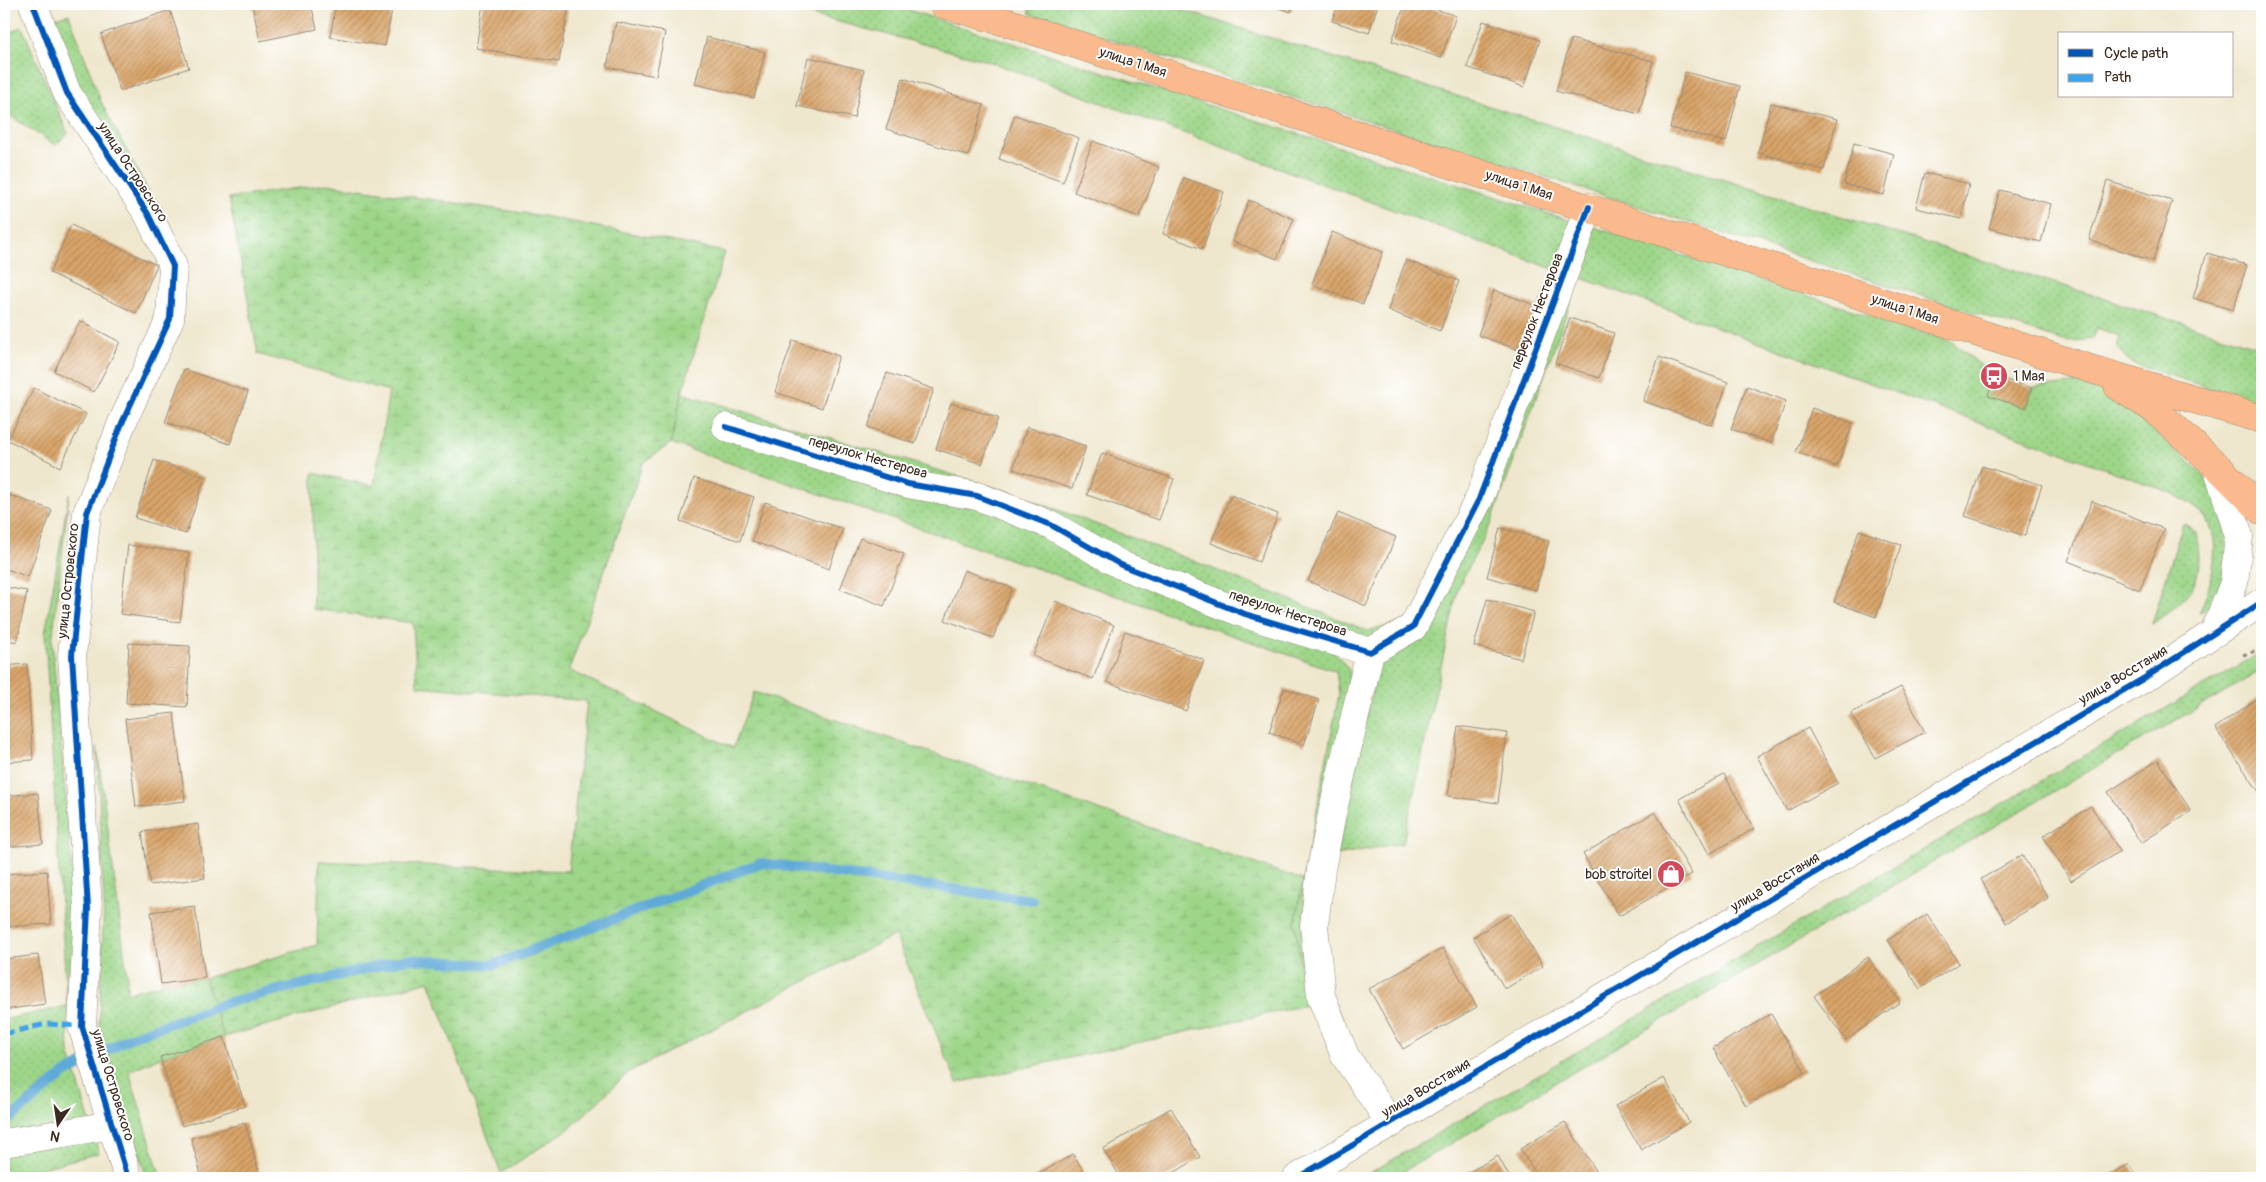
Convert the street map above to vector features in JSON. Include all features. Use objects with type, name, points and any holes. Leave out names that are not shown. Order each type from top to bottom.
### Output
[{"type":"main road","name":"улица 1 Мая","points":[[943,4],[1012,24],[1589,207],[2094,370],[2262,420]]},
{"type":"main road","name":"улица 1 Мая","points":[[2094,370],[2155,410],[2217,466],[2262,511]]},
{"type":"main road","points":[[2193,399],[2262,432]]},
{"type":"street","name":"улица Островского","points":[[33,4],[67,93],[148,214],[173,266],[170,319],[122,423],[88,513],[72,655],[88,908],[82,1026],[128,1178]]},
{"type":"street","name":"переулок Нестерова","points":[[726,426],[908,484],[977,496],[1050,525],[1121,565],[1245,614],[1370,652],[1413,627],[1479,499],[1589,207]]},
{"type":"street","points":[[2214,633],[2234,583],[2239,536],[2217,466]]},
{"type":"street","name":"улица Восстания","points":[[1297,1178],[2138,682],[2262,602]]},
{"type":"street","points":[[2214,633],[2262,622]]},
{"type":"street","points":[[1370,652],[1330,823],[1321,869],[1314,926],[1321,996],[1345,1056],[1391,1124]]},
{"type":"street","points":[[4,1142],[112,1124]]},
{"type":"green space","points":[[770,4],[890,4],[1572,221],[1556,270],[988,61]]},
{"type":"green space","points":[[1029,4],[1163,4],[2262,348],[2262,405],[2131,363],[2117,348],[2120,336],[2097,328],[2093,339],[2067,342],[1030,14]]},
{"type":"green space","points":[[69,14],[101,102],[149,193],[75,86],[48,20]]},
{"type":"green space","points":[[22,27],[68,134],[55,145],[4,112],[4,35]]},
{"type":"green space","points":[[326,184],[543,216],[725,252],[682,393],[671,443],[643,463],[569,670],[733,748],[754,692],[1303,880],[1295,923],[1306,1005],[957,1083],[895,935],[629,1072],[570,1128],[501,1173],[429,981],[224,1037],[205,978],[317,945],[319,861],[568,871],[587,701],[417,686],[413,623],[313,609],[313,473],[374,486],[389,391],[258,354],[229,198]]},
{"type":"green space","points":[[1594,227],[1952,342],[1994,376],[2026,408],[2032,388],[2082,383],[2100,390],[2151,426],[2196,468],[2216,492],[2225,522],[2227,565],[2215,602],[2199,613],[2213,570],[2214,546],[2210,525],[2199,510],[2172,493],[1573,275]]},
{"type":"green space","points":[[1566,292],[1573,295],[1491,524],[1458,588],[1403,843],[1336,855],[1379,660],[1418,636]]},
{"type":"green space","points":[[682,393],[1013,493],[1191,560],[1368,631],[1406,622],[1367,641],[1250,608],[974,503],[1333,650],[1349,670],[1352,691],[1302,928],[1306,1005],[1295,923],[1339,694],[1336,671],[671,443]]},
{"type":"green space","points":[[69,494],[52,642],[75,908],[67,1006],[45,634]]},
{"type":"green space","points":[[2183,523],[2196,532],[2199,564],[2197,576],[2193,587],[2186,596],[2152,624]]},
{"type":"green space","points":[[2262,652],[2262,670],[1392,1178],[1361,1178]]},
{"type":"green space","points":[[97,746],[127,975],[127,993],[161,984],[205,978],[224,1037],[160,1057],[129,1071],[161,1178],[147,1178],[99,1026],[104,905]]},
{"type":"green space","points":[[67,1006],[69,1051],[99,1153],[4,1178],[4,1020]]},
{"type":"building","points":[[252,4],[311,4],[317,29],[260,41]]},
{"type":"building","points":[[336,4],[393,4],[385,46],[330,37]]},
{"type":"building","points":[[483,4],[529,4],[568,10],[559,62],[476,48]]},
{"type":"building","points":[[1266,4],[1294,4],[1291,12]]},
{"type":"building","points":[[1338,4],[1378,4],[1369,33],[1332,21]]},
{"type":"building","points":[[1405,4],[1421,4],[1456,16],[1441,58],[1392,41]]},
{"type":"building","points":[[170,10],[189,68],[120,91],[101,34]]},
{"type":"building","points":[[1483,21],[1540,40],[1524,87],[1467,67]]},
{"type":"building","points":[[616,22],[665,32],[656,76],[607,67]]},
{"type":"building","points":[[707,37],[765,52],[754,98],[695,84]]},
{"type":"building","points":[[1571,39],[1653,61],[1639,114],[1556,91]]},
{"type":"building","points":[[808,57],[864,70],[854,118],[797,106]]},
{"type":"building","points":[[1685,72],[1740,86],[1726,142],[1670,128]]},
{"type":"building","points":[[903,78],[984,105],[968,156],[886,129]]},
{"type":"building","points":[[1771,103],[1837,119],[1824,170],[1758,153]]},
{"type":"building","points":[[1015,115],[1079,138],[1063,182],[999,159]]},
{"type":"building","points":[[1093,141],[1159,167],[1139,217],[1074,192]]},
{"type":"building","points":[[1854,143],[1894,154],[1884,195],[1844,184]]},
{"type":"building","points":[[1925,173],[1969,184],[1961,219],[1916,208]]},
{"type":"building","points":[[1184,178],[1224,192],[1202,249],[1163,234]]},
{"type":"building","points":[[2107,181],[2172,201],[2153,261],[2089,240]]},
{"type":"building","points":[[2000,190],[2051,204],[2041,242],[1989,228]]},
{"type":"building","points":[[1249,200],[1294,219],[1277,259],[1232,241]]},
{"type":"building","points":[[71,225],[157,265],[136,313],[50,273]]},
{"type":"building","points":[[1332,232],[1383,252],[1363,304],[1312,284]]},
{"type":"building","points":[[2207,253],[2247,265],[2233,310],[2193,298]]},
{"type":"building","points":[[1406,260],[1459,281],[1440,331],[1388,310]]},
{"type":"building","points":[[1494,290],[1543,308],[1527,353],[1478,335]]},
{"type":"building","points":[[1570,318],[1614,333],[1599,378],[1555,363]]},
{"type":"building","points":[[80,321],[120,342],[94,392],[54,371]]},
{"type":"building","points":[[793,340],[839,356],[822,408],[775,392]]},
{"type":"building","points":[[1659,357],[1728,382],[1712,425],[1643,401]]},
{"type":"building","points":[[184,369],[248,392],[230,444],[165,422]]},
{"type":"building","points":[[887,373],[934,389],[915,444],[868,427]]},
{"type":"building","points":[[1994,376],[2032,388],[2026,408],[1988,396]]},
{"type":"building","points":[[1747,386],[1786,401],[1771,443],[1731,429]]},
{"type":"building","points":[[34,388],[86,414],[60,467],[8,440]]},
{"type":"building","points":[[951,403],[998,418],[982,464],[936,449]]},
{"type":"building","points":[[1812,408],[1853,423],[1837,467],[1796,452]]},
{"type":"building","points":[[1027,427],[1086,446],[1072,489],[1013,469]]},
{"type":"building","points":[[1102,453],[1174,479],[1159,520],[1087,495]]},
{"type":"building","points":[[154,460],[205,477],[186,534],[135,518]]},
{"type":"building","points":[[1982,466],[2042,485],[2025,536],[1965,516]]},
{"type":"building","points":[[694,478],[754,497],[740,541],[680,521]]},
{"type":"building","points":[[4,493],[52,510],[28,577],[4,568]]},
{"type":"building","points":[[1231,495],[1278,514],[1259,562],[1211,543]]},
{"type":"building","points":[[2092,501],[2164,529],[2140,590],[2068,561]]},
{"type":"building","points":[[765,502],[843,529],[829,569],[752,541]]},
{"type":"building","points":[[1338,513],[1396,537],[1366,606],[1308,581]]},
{"type":"building","points":[[1500,528],[1549,541],[1536,590],[1487,577]]},
{"type":"building","points":[[1859,530],[1901,545],[1876,617],[1834,602]]},
{"type":"building","points":[[860,538],[904,554],[884,606],[840,589]]},
{"type":"building","points":[[128,545],[189,553],[180,622],[120,614]]},
{"type":"building","points":[[964,570],[1012,588],[993,638],[945,620]]},
{"type":"building","points":[[4,587],[27,591],[17,642],[4,639]]},
{"type":"building","points":[[1487,599],[1534,612],[1521,659],[1474,646]]},
{"type":"building","points":[[1055,601],[1114,625],[1093,679],[1033,656]]},
{"type":"building","points":[[1125,631],[1204,660],[1186,711],[1107,682]]},
{"type":"building","points":[[129,643],[190,646],[187,707],[126,703]]},
{"type":"building","points":[[27,664],[33,760],[4,762],[4,666]]},
{"type":"building","points":[[1901,687],[1925,732],[1875,758],[1851,713]]},
{"type":"building","points":[[1284,688],[1319,700],[1304,745],[1269,732]]},
{"type":"building","points":[[2262,695],[2262,796],[2215,728]]},
{"type":"building","points":[[174,713],[185,801],[136,807],[125,719]]},
{"type":"building","points":[[1458,726],[1507,733],[1498,803],[1448,796]]},
{"type":"building","points":[[1808,728],[1838,783],[1787,811],[1757,756]]},
{"type":"building","points":[[2158,760],[2191,811],[2141,843],[2108,792]]},
{"type":"building","points":[[1724,774],[1754,829],[1709,854],[1679,799]]},
{"type":"building","points":[[38,793],[43,844],[4,847],[4,796]]},
{"type":"building","points":[[2091,806],[2120,851],[2071,881],[2043,836]]},
{"type":"building","points":[[1655,812],[1692,874],[1619,916],[1583,854]]},
{"type":"building","points":[[198,824],[205,878],[150,885],[142,832]]},
{"type":"building","points":[[2022,855],[2048,898],[2006,923],[1981,879]]},
{"type":"building","points":[[47,871],[51,924],[4,927],[4,874]]},
{"type":"building","points":[[195,906],[205,978],[161,984],[151,912]]},
{"type":"building","points":[[1511,914],[1543,966],[1505,989],[1473,937]]},
{"type":"building","points":[[1927,914],[1959,963],[1920,989],[1888,940]]},
{"type":"building","points":[[1443,948],[1477,1007],[1403,1049],[1369,989]]},
{"type":"building","points":[[38,955],[45,1004],[4,1010],[4,959]]},
{"type":"building","points":[[1868,957],[1900,1002],[1846,1040],[1814,996]]},
{"type":"building","points":[[1771,1014],[1805,1072],[1746,1106],[1713,1048]]},
{"type":"building","points":[[224,1037],[245,1106],[182,1126],[160,1057]]},
{"type":"building","points":[[1664,1078],[1689,1122],[1641,1150],[1615,1106]]},
{"type":"building","points":[[1171,1108],[1200,1157],[1165,1178],[1121,1178],[1103,1149]]},
{"type":"building","points":[[1565,1122],[1597,1172],[1587,1178],[1539,1178],[1520,1149]]},
{"type":"building","points":[[245,1123],[259,1172],[236,1178],[202,1178],[191,1138]]},
{"type":"building","points":[[1073,1154],[1088,1178],[1034,1177]]},
{"type":"building","points":[[1498,1156],[1510,1178],[1458,1178]]},
{"type":"building","points":[[2130,1164],[2138,1178],[2105,1178]]},
{"type":"waterway","points":[[4,1119],[11,1118],[64,1074],[131,1037],[229,1002],[407,959],[493,965],[761,863],[1032,900]]},
{"type":"marked path","points":[[4,1034],[46,1024],[82,1026]]},
{"type":"cycle path","points":[[33,4],[67,93],[148,214],[173,266],[170,319],[122,423],[87,513],[72,655],[88,908],[82,1026],[128,1178]]},
{"type":"cycle path","points":[[726,427],[908,484],[977,496],[1051,525],[1121,565],[1245,614],[1370,652],[1413,627],[1479,499],[1589,207]]},
{"type":"cycle path","points":[[1297,1178],[2146,677],[2262,602]]},
{"type":"place","name":"1 Мая","points":[[1994,376]]},
{"type":"place","name":"bob stroitel","points":[[1671,874]]}]
